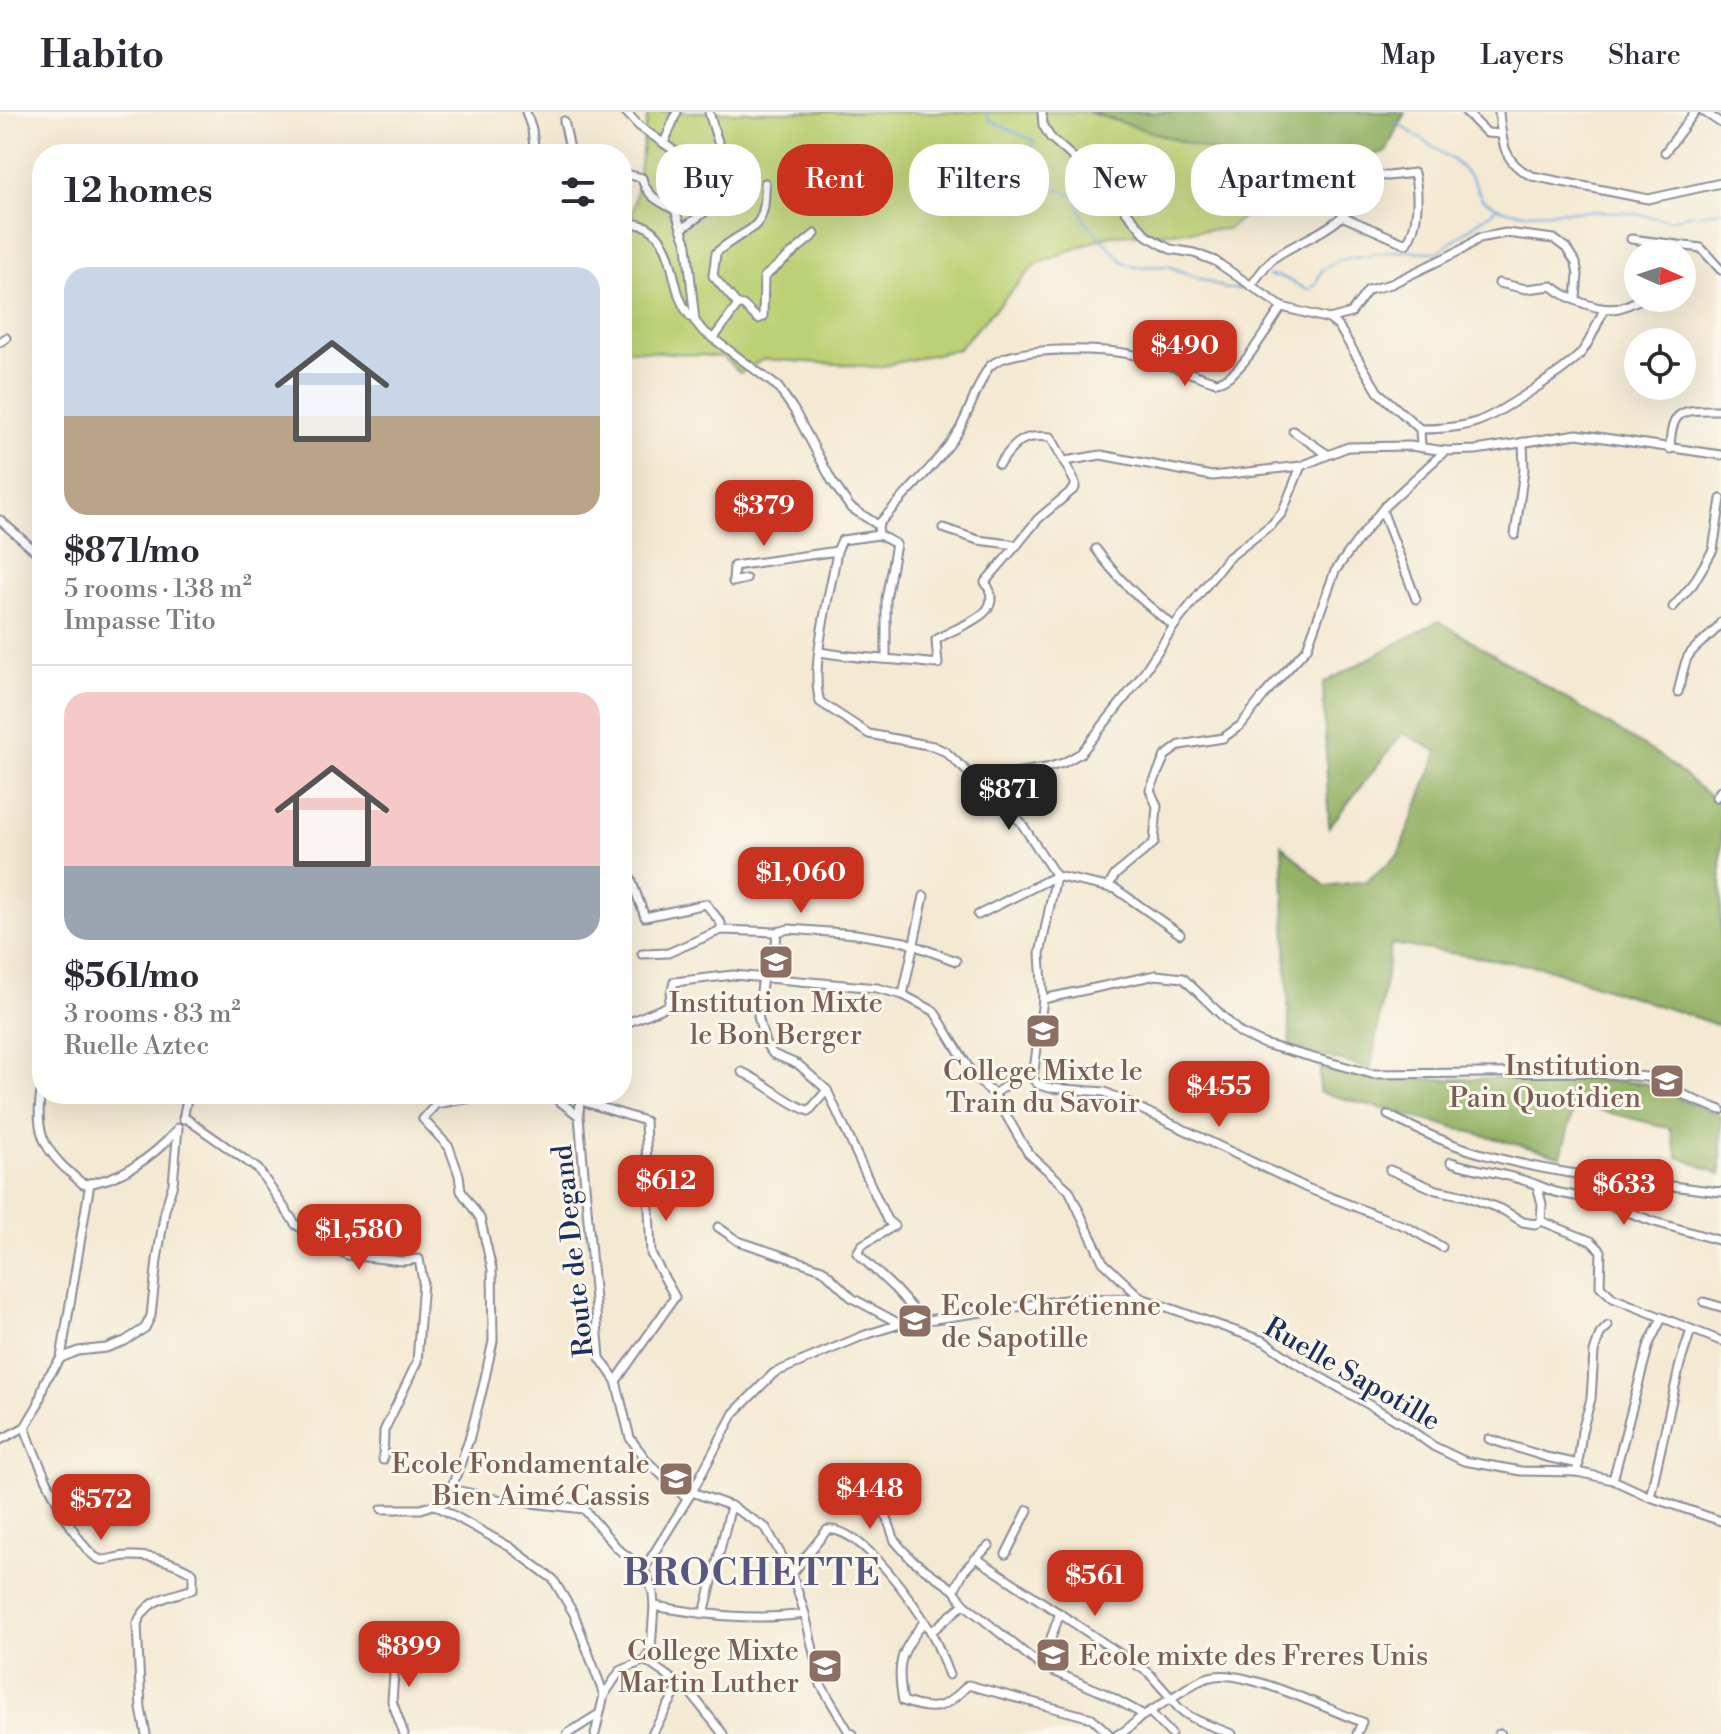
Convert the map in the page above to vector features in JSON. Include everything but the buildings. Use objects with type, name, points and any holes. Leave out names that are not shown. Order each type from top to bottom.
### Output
[{"type":"street","points":[[526,112],[534,144]]},
{"type":"street","points":[[626,112],[639,126],[664,143],[677,112]]},
{"type":"street","points":[[681,229],[711,209],[726,187],[725,168],[709,112]]},
{"type":"street","points":[[1042,112],[1043,125],[1050,137],[1103,184],[1147,236],[1170,249],[1215,261],[1282,307],[1329,319],[1339,327],[1378,392],[1420,429],[1476,423],[1564,369],[1581,354],[1604,309]]},
{"type":"street","points":[[1466,112],[1487,133],[1501,134]]},
{"type":"street","points":[[1499,112],[1508,158],[1517,169],[1532,176],[1648,199],[1721,183]]},
{"type":"street","points":[[1665,152],[1695,112]]},
{"type":"street","points":[[1705,112],[1721,123]]},
{"type":"street","points":[[564,121],[569,144]]},
{"type":"street","points":[[1251,286],[1273,259],[1344,217],[1359,192],[1362,175],[1414,173],[1415,220],[1412,236],[1406,244],[1344,217]]},
{"type":"street","points":[[632,176],[642,178],[647,191],[656,199]]},
{"type":"street","points":[[765,183],[766,207],[754,229],[719,250],[714,258],[713,276],[738,305],[743,305],[758,319],[763,317],[764,277],[815,234]]},
{"type":"street","points":[[677,216],[687,245],[695,321]]},
{"type":"street","points":[[632,224],[646,227],[660,239],[686,313],[713,339],[778,387],[850,507],[878,525]]},
{"type":"street","points":[[1329,319],[1351,313],[1368,290],[1391,284],[1479,238],[1506,233],[1554,239],[1566,248],[1576,263],[1576,298]]},
{"type":"street","points":[[1631,239],[1638,240]]},
{"type":"street","points":[[1696,247],[1701,248],[1721,270]]},
{"type":"street","points":[[1499,283],[1526,289],[1552,286],[1604,309],[1624,307]]},
{"type":"street","points":[[713,339],[738,305]]},
{"type":"street","points":[[879,535],[878,525],[957,433],[972,407],[984,373],[1002,358],[1037,351],[1097,350],[1135,355],[1216,382],[1224,381],[1235,373],[1282,307]]},
{"type":"street","points":[[1670,449],[1671,424],[1676,418],[1692,410],[1721,410]]},
{"type":"street","points":[[1420,429],[1421,447]]},
{"type":"street","points":[[1293,431],[1327,454]]},
{"type":"street","points":[[1065,461],[1101,455],[1212,476],[1301,466],[1348,447],[1421,447],[1445,451],[1577,434],[1721,455]]},
{"type":"street","points":[[820,652],[844,657],[938,664],[936,640],[965,626],[991,605],[991,590],[985,582],[1038,519],[1075,488],[1075,482],[1051,437],[1020,439],[999,464]]},
{"type":"street","points":[[1515,535],[1524,470],[1523,442]]},
{"type":"street","points":[[1108,887],[1115,875],[1154,843],[1157,806],[1150,790],[1165,756],[1180,745],[1223,738],[1241,725],[1307,648],[1335,571],[1382,510],[1445,451]]},
{"type":"street","points":[[975,779],[1046,768],[1081,753],[1139,680],[1174,626],[1227,559],[1282,513],[1301,466]]},
{"type":"street","points":[[1673,607],[1717,552],[1721,499]]},
{"type":"street","points":[[1382,510],[1416,599]]},
{"type":"street","points":[[0,520],[32,548]]},
{"type":"street","points":[[943,528],[978,540],[1017,545]]},
{"type":"street","points":[[886,658],[886,599],[896,544],[879,535],[846,539],[839,542],[820,652],[818,694],[825,707],[869,734],[940,748],[975,779],[986,795],[1020,821],[1056,876],[1040,954],[1043,999],[1033,1079],[1039,1085],[1105,1092],[1307,1188],[1407,1227],[1442,1247]]},
{"type":"street","points":[[1096,549],[1112,573],[1174,626]]},
{"type":"street","points":[[746,579],[733,582],[734,566],[837,551]]},
{"type":"street","points":[[1678,692],[1686,670],[1686,659],[1721,622]]},
{"type":"street","points":[[978,915],[1056,876],[1116,889],[1180,934]]},
{"type":"street","points":[[632,882],[645,917],[706,904],[721,923],[721,930]]},
{"type":"street","points":[[903,995],[924,896]]},
{"type":"street","points":[[642,954],[668,953],[721,930],[777,932],[789,929],[856,934],[905,942],[956,961]]},
{"type":"street","points":[[773,978],[777,932]]},
{"type":"street","points":[[632,1021],[668,1006],[674,982],[733,975],[877,988],[903,995],[934,1011],[975,1078],[994,1094],[1028,1153],[1069,1190],[1103,1262],[1141,1298]]},
{"type":"street","points":[[1043,999],[1156,975],[1174,975],[1183,978],[1240,1033],[1264,1044],[1372,1074],[1580,1072],[1647,1077],[1721,1110]]},
{"type":"street","points":[[763,976],[758,1016],[765,1043],[773,1054],[799,1065],[827,1090],[887,1220],[894,1226],[862,1245],[857,1253],[925,1322]]},
{"type":"street","points":[[994,1094],[1033,1067]]},
{"type":"street","points":[[742,1072],[809,1111],[827,1090]]},
{"type":"street","points":[[40,1104],[38,1124],[44,1139],[56,1160],[83,1184],[140,1164],[158,1151],[178,1128],[186,1104]]},
{"type":"street","points":[[382,1509],[421,1509],[451,1499],[451,1489],[469,1440],[493,1341],[492,1269],[480,1218],[461,1191],[449,1147],[423,1119],[436,1104]]},
{"type":"street","points":[[563,1104],[579,1116]]},
{"type":"street","name":"Route de Degand","points":[[579,1104],[600,1358],[616,1381],[630,1438],[648,1462],[689,1495]]},
{"type":"street","points":[[598,1104],[645,1121],[651,1254],[675,1297],[616,1381]]},
{"type":"street","points":[[1388,1115],[1430,1136],[1489,1156],[1594,1175],[1721,1192]]},
{"type":"street","points":[[184,1117],[258,1169],[296,1225],[347,1255],[403,1261],[419,1259],[423,1281],[417,1362],[384,1431],[383,1460]]},
{"type":"street","points":[[61,1358],[78,1351],[106,1348],[125,1341],[145,1328],[151,1316],[163,1223],[173,1184],[178,1128]]},
{"type":"street","points":[[1451,1162],[1473,1170],[1518,1177],[1555,1192],[1595,1200],[1721,1241]]},
{"type":"street","points":[[1390,1170],[1436,1190],[1466,1196],[1503,1210],[1523,1222],[1535,1224],[1541,1221],[1591,1241],[1601,1251],[1600,1286],[1613,1298],[1721,1341]]},
{"type":"street","points":[[0,1440],[25,1427],[38,1405],[45,1381],[61,1358],[90,1183]]},
{"type":"street","points":[[1537,1185],[1542,1204],[1541,1221]]},
{"type":"street","points":[[718,1227],[738,1241],[822,1269],[852,1298],[900,1324]]},
{"type":"street","name":"Ruelle Sapotille","points":[[644,1569],[734,1413],[774,1373],[865,1335],[900,1324],[1071,1299],[1141,1298],[1264,1341],[1294,1362],[1401,1423],[1433,1446],[1464,1461],[1521,1471],[1578,1468],[1721,1521]]},
{"type":"street","points":[[1704,1302],[1721,1307]]},
{"type":"street","points":[[1613,1480],[1649,1344],[1662,1318]]},
{"type":"street","points":[[1489,1439],[1578,1468],[1582,1431],[1591,1399],[1594,1352],[1600,1334],[1608,1326]]},
{"type":"street","points":[[1650,1497],[1680,1364],[1691,1330]]},
{"type":"street","points":[[25,1427],[32,1451],[55,1500],[91,1556],[102,1560],[125,1555],[147,1557],[181,1565],[193,1573],[193,1589],[156,1600],[142,1612],[137,1624],[141,1709],[146,1734]]},
{"type":"street","points":[[451,1489],[496,1499],[584,1509],[618,1549],[644,1569],[653,1593],[651,1649],[645,1660],[620,1671],[604,1695],[595,1734]]},
{"type":"street","points":[[689,1495],[731,1506],[766,1528],[792,1574],[805,1614],[821,1685],[853,1734]]},
{"type":"street","points":[[879,1495],[895,1541],[911,1559],[954,1590],[964,1604],[1041,1666],[1148,1714],[1171,1734]]},
{"type":"street","points":[[435,1505],[510,1547],[553,1579],[574,1614],[604,1695]]},
{"type":"street","points":[[704,1614],[731,1506]]},
{"type":"street","points":[[1006,1554],[1028,1510]]},
{"type":"street","points":[[792,1574],[827,1530],[835,1529],[860,1543],[892,1576],[931,1632],[949,1675]]},
{"type":"street","points":[[954,1590],[964,1571],[989,1546]]},
{"type":"street","points":[[976,1558],[1149,1673],[1185,1714],[1232,1734]]},
{"type":"street","points":[[931,1632],[964,1604]]},
{"type":"street","points":[[654,1606],[769,1619],[805,1614]]},
{"type":"street","points":[[1041,1666],[1060,1613]]},
{"type":"street","points":[[924,1622],[907,1644],[898,1672],[903,1701],[925,1709],[945,1706],[963,1694],[968,1685],[1092,1718],[1109,1734]]},
{"type":"street","points":[[396,1647],[392,1701],[404,1734]]},
{"type":"street","points":[[645,1660],[689,1691],[720,1733]]},
{"type":"street","points":[[1118,1734],[1171,1698],[1219,1675],[1261,1683],[1362,1722],[1357,1734]]},
{"type":"street","points":[[652,1734],[680,1685]]},
{"type":"street","points":[[567,1734],[599,1714]]},
{"type":"green space","points":[[648,112],[1088,112],[1191,144],[1191,216],[1244,216],[1228,229],[1110,235],[1036,264],[958,349],[878,367],[764,359],[740,373],[723,357],[632,350],[632,218]]},
{"type":"green space","points":[[1088,112],[1405,112],[1384,153],[1384,144],[1191,144]]},
{"type":"green space","points":[[1439,621],[1660,756],[1721,805],[1721,1026],[1542,967],[1391,944],[1371,1069],[1290,1047],[1282,845],[1325,886],[1367,881],[1398,855],[1438,752],[1403,733],[1329,827],[1323,683]]},
{"type":"green space","points":[[1320,1069],[1377,1080],[1574,1078],[1643,1083],[1721,1116],[1721,1174],[1678,1157],[1670,1128],[1575,1104],[1561,1156],[1319,1092]]},
{"type":"waterway","points":[[986,112],[989,120],[1034,141],[1030,154],[1033,173],[1051,187],[1076,196],[1085,221],[1123,262],[1135,267],[1168,266],[1227,289],[1243,289]]},
{"type":"waterway","points":[[1393,120],[1454,161],[1472,178],[1482,199],[1503,210],[1526,213],[1622,212],[1670,220],[1721,211]]},
{"type":"waterway","points":[[1269,276],[1282,277],[1307,290],[1315,285],[1322,270],[1341,259],[1395,251],[1438,252],[1498,207]]},
{"type":"place","name":"Institution Mixte le Bon Berger","points":[[776,962]]},
{"type":"place","name":"College Mixte le Train du Savoir","points":[[1043,1031]]},
{"type":"place","name":"Institution Pain Quotidien","points":[[1667,1081]]},
{"type":"place","name":"Ecole Chrétienne de Sapotille","points":[[915,1321]]},
{"type":"place","name":"Ecole Fondamentale Bien Aimé Cassis","points":[[676,1479]]},
{"type":"place","name":"Ecole mixte des Freres Unis","points":[[1053,1655]]},
{"type":"place","name":"College Mixte Martin Luther","points":[[825,1666]]},
{"type":"district","name":"BROCHETTE","points":[[752,1572]]}]
